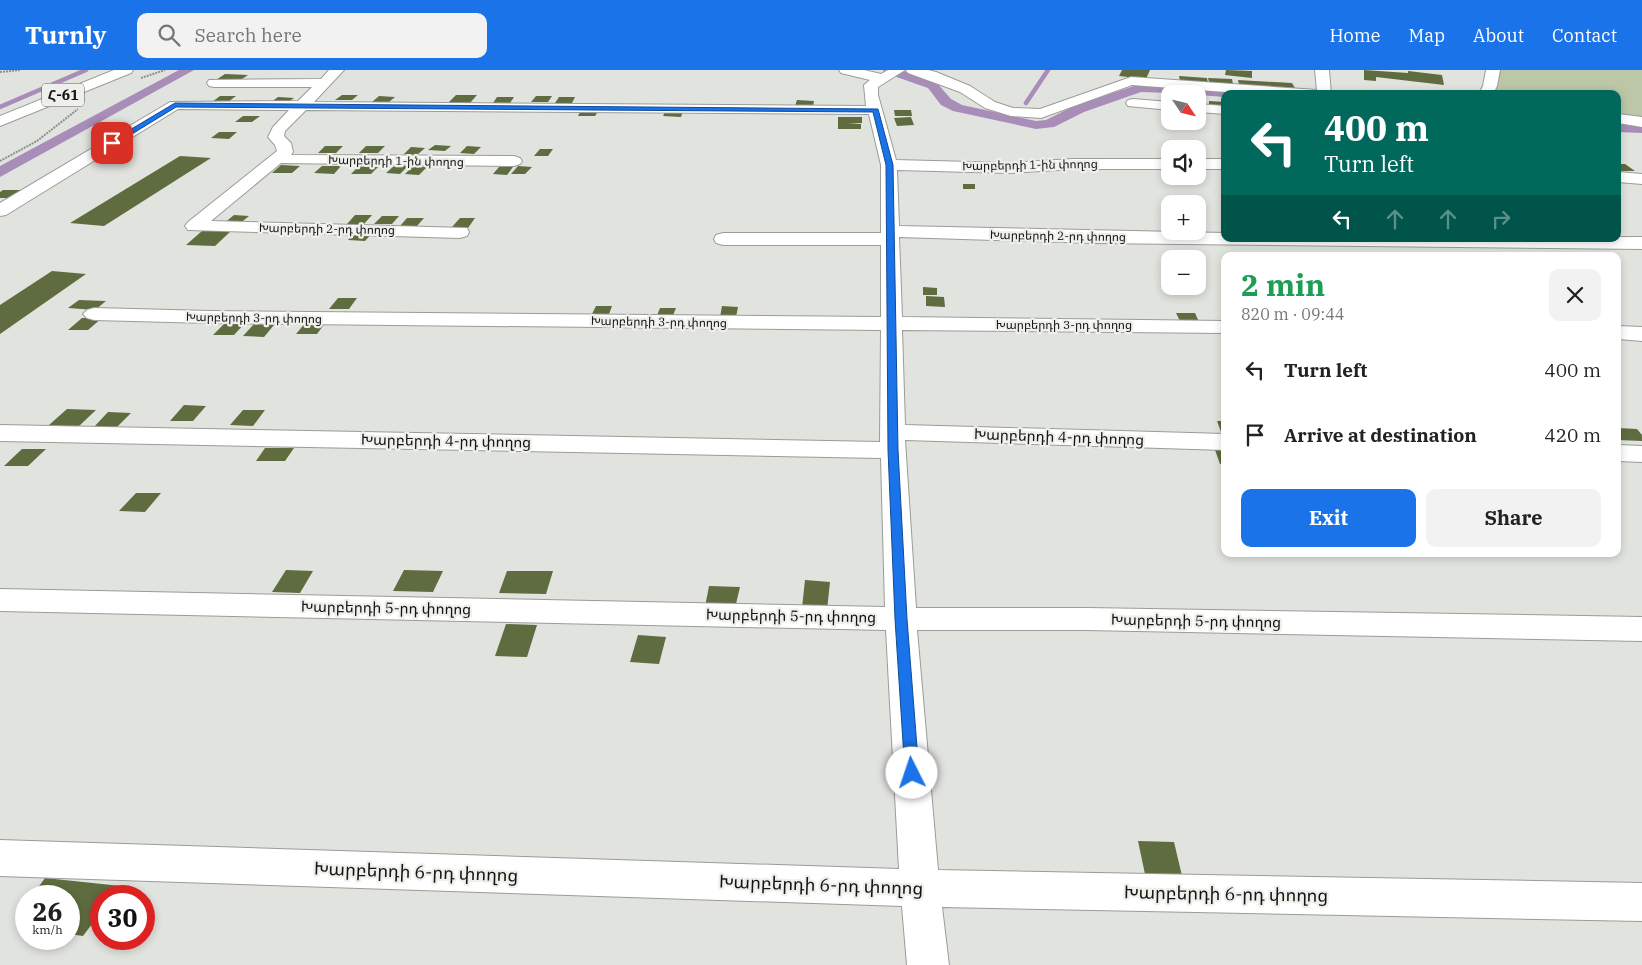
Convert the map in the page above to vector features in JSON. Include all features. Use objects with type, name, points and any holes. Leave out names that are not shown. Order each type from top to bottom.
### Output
[{"type":"street","name":"Հ-61","points":[[0,121],[126,70]]},
{"type":"street","points":[[278,158],[285,152],[283,143],[276,137],[278,130],[337,70]]},
{"type":"street","points":[[846,70],[890,74]]},
{"type":"street","points":[[913,70],[965,90],[997,107],[1011,112],[1041,114],[1131,81],[1259,90]]},
{"type":"street","points":[[1322,70],[1324,90]]},
{"type":"street","points":[[1488,90],[1493,70]]},
{"type":"street","points":[[890,74],[871,85],[870,95],[876,110],[890,165],[893,441],[901,619],[920,888],[928,965]]},
{"type":"street","points":[[214,83],[323,83]]},
{"type":"street","points":[[1133,103],[1161,105]]},
{"type":"street","points":[[0,211],[175,105],[876,110]]},
{"type":"street","points":[[1206,109],[1221,110]]},
{"type":"street","points":[[1621,119],[1642,122]]},
{"type":"street","name":"Խարբերդի 1-ին փողոց","points":[[278,158],[290,160],[514,161]]},
{"type":"street","name":"Խարբերդի 2-րդ փողոց","points":[[278,158],[194,226],[460,232]]},
{"type":"street","name":"Խարբերդի 1-ին փողոց","points":[[890,165],[1009,168],[1073,164],[1161,164]]},
{"type":"street","points":[[1206,164],[1221,164]]},
{"type":"street","points":[[1621,177],[1642,178]]},
{"type":"street","points":[[1624,227],[1642,242]]},
{"type":"street","name":"Խարբերդի 2-րդ փողոց","points":[[723,239],[890,235],[1221,239]]},
{"type":"street","points":[[1621,242],[1642,242]]},
{"type":"street","name":"Խարբերդի 3-րդ փողոց","points":[[94,314],[229,318],[1221,327]]},
{"type":"street","points":[[1621,333],[1642,334]]},
{"type":"street","name":"Խարբերդի 4-րդ փողոց","points":[[0,432],[893,441],[1221,442]]},
{"type":"street","points":[[1621,453],[1642,454]]},
{"type":"street","name":"Խարբերդի 5-րդ փողոց","points":[[0,600],[901,619],[1097,619],[1642,629]]},
{"type":"street","name":"Խարբերդի 6-րդ փողոց","points":[[0,858],[920,888],[1642,902]]},
{"type":"path","points":[[0,72],[21,70]]},
{"type":"path","points":[[140,78],[165,70]]},
{"type":"path","points":[[0,161],[37,142],[82,106]]},
{"type":"green space","points":[[1495,70],[1642,70],[1642,118],[1621,115],[1621,90],[1492,90]]},
{"type":"building","points":[[1122,70],[1150,70],[1146,79],[1119,76]]},
{"type":"building","points":[[1226,70],[1252,71],[1252,78],[1225,75]]},
{"type":"building","points":[[1364,70],[1408,73],[1408,71],[1442,75],[1444,85],[1376,77],[1376,81],[1364,80]]},
{"type":"building","points":[[225,74],[248,75],[239,81],[216,80]]},
{"type":"building","points":[[1179,76],[1207,78],[1208,83],[1180,81]]},
{"type":"building","points":[[1208,78],[1232,79],[1233,84],[1209,82]]},
{"type":"building","points":[[1238,80],[1292,83],[1295,88],[1239,85]]},
{"type":"building","points":[[342,95],[358,95],[352,100],[335,100]]},
{"type":"building","points":[[456,95],[477,95],[470,103],[448,103]]},
{"type":"building","points":[[220,96],[236,96],[228,102],[212,102]]},
{"type":"building","points":[[379,96],[395,97],[389,102],[372,102]]},
{"type":"building","points":[[536,96],[552,96],[548,102],[531,102]]},
{"type":"building","points":[[278,97],[294,98],[287,103],[270,103]]},
{"type":"building","points":[[497,97],[514,97],[510,103],[493,103]]},
{"type":"building","points":[[559,97],[575,97],[572,103],[555,103]]},
{"type":"building","points":[[797,100],[814,101],[813,107],[795,106]]},
{"type":"building","points":[[1209,101],[1221,102],[1221,108],[1209,106]]},
{"type":"building","points":[[581,110],[599,110],[595,116],[578,116]]},
{"type":"building","points":[[666,110],[683,111],[681,117],[663,116]]},
{"type":"building","points":[[894,110],[911,110],[912,116],[895,116]]},
{"type":"building","points":[[243,116],[260,116],[252,122],[235,122]]},
{"type":"building","points":[[838,117],[862,117],[862,123],[848,123],[861,124],[861,129],[838,129]]},
{"type":"building","points":[[911,117],[914,125],[897,126],[894,118]]},
{"type":"building","points":[[219,132],[237,132],[229,139],[211,138]]},
{"type":"building","points":[[435,145],[451,146],[445,151],[428,150]]},
{"type":"building","points":[[325,146],[343,146],[336,153],[318,153]]},
{"type":"building","points":[[366,146],[385,146],[378,153],[359,153]]},
{"type":"building","points":[[467,146],[481,147],[474,154],[460,153]]},
{"type":"building","points":[[411,147],[425,148],[417,155],[404,154]]},
{"type":"building","points":[[540,149],[553,149],[548,156],[534,156]]},
{"type":"building","points":[[180,156],[211,158],[104,226],[70,223]]},
{"type":"building","points":[[1621,164],[1625,164],[1635,171],[1621,171]]},
{"type":"building","points":[[281,165],[300,166],[292,173],[272,173]]},
{"type":"building","points":[[322,166],[341,166],[334,174],[314,173]]},
{"type":"building","points":[[359,166],[378,167],[371,174],[351,174]]},
{"type":"building","points":[[394,166],[408,166],[400,174],[386,173]]},
{"type":"building","points":[[413,166],[427,167],[419,175],[405,174]]},
{"type":"building","points":[[518,166],[532,167],[525,174],[511,174]]},
{"type":"building","points":[[499,167],[513,167],[507,175],[493,174]]},
{"type":"building","points":[[963,184],[975,184],[975,189],[963,189]]},
{"type":"building","points":[[3,190],[23,190],[10,198],[0,198],[0,192]]},
{"type":"building","points":[[234,215],[249,216],[238,225],[223,224]]},
{"type":"building","points":[[355,215],[372,215],[364,224],[347,224]]},
{"type":"building","points":[[382,216],[399,216],[392,224],[374,224]]},
{"type":"building","points":[[407,218],[424,218],[417,226],[400,226]]},
{"type":"building","points":[[460,218],[475,218],[468,228],[452,227]]},
{"type":"building","points":[[202,231],[231,231],[215,246],[186,245]]},
{"type":"building","points":[[356,231],[373,232],[365,241],[348,240]]},
{"type":"building","points":[[52,271],[86,274],[0,334],[0,305]]},
{"type":"building","points":[[923,287],[937,288],[937,295],[923,295]]},
{"type":"building","points":[[926,296],[944,297],[945,307],[926,306]]},
{"type":"building","points":[[338,298],[357,298],[349,309],[329,309]]},
{"type":"building","points":[[79,300],[106,301],[95,310],[68,308]]},
{"type":"building","points":[[596,306],[612,306],[608,317],[591,316]]},
{"type":"building","points":[[722,306],[738,307],[736,317],[720,317]]},
{"type":"building","points":[[660,308],[676,308],[672,318],[656,318]]},
{"type":"building","points":[[1176,313],[1195,313],[1199,322],[1180,321]]},
{"type":"building","points":[[82,318],[102,318],[88,330],[68,330]]},
{"type":"building","points":[[306,322],[326,322],[317,334],[296,334]]},
{"type":"building","points":[[225,323],[245,323],[234,335],[213,335]]},
{"type":"building","points":[[254,324],[274,325],[264,337],[243,336]]},
{"type":"building","points":[[184,405],[206,406],[193,421],[170,421]]},
{"type":"building","points":[[67,409],[96,410],[78,427],[49,425]]},
{"type":"building","points":[[243,410],[265,410],[253,426],[230,425]]},
{"type":"building","points":[[108,412],[131,413],[116,428],[93,428]]},
{"type":"building","points":[[1217,421],[1221,421],[1221,432]]},
{"type":"building","points":[[1621,428],[1637,429],[1642,435],[1642,441],[1621,440]]},
{"type":"building","points":[[1214,447],[1221,448],[1220,464]]},
{"type":"building","points":[[265,448],[294,448],[285,461],[256,461]]},
{"type":"building","points":[[22,449],[46,449],[28,466],[4,466]]},
{"type":"building","points":[[136,493],[161,493],[145,512],[119,511]]},
{"type":"building","points":[[286,570],[313,571],[300,593],[272,592]]},
{"type":"building","points":[[404,570],[443,571],[433,592],[393,591]]},
{"type":"building","points":[[507,571],[553,571],[546,594],[499,593]]},
{"type":"building","points":[[805,580],[830,582],[827,610],[802,608]]},
{"type":"building","points":[[709,586],[740,587],[735,608],[705,607]]},
{"type":"building","points":[[506,624],[537,625],[527,657],[495,656]]},
{"type":"building","points":[[638,635],[666,637],[659,664],[630,662]]},
{"type":"building","points":[[1138,841],[1174,842],[1183,880],[1146,879]]},
{"type":"building","points":[[45,878],[112,885],[90,885],[90,927],[83,936],[80,936],[80,885],[40,885]]},
{"type":"waterway","points":[[0,107],[86,70]]},
{"type":"waterway","points":[[0,172],[188,70]]},
{"type":"waterway","points":[[889,70],[932,85],[946,102],[958,108],[1036,125],[1049,124],[1079,109],[1140,88],[1221,93]]},
{"type":"waterway","points":[[1026,103],[1048,70]]},
{"type":"waterway","points":[[1621,128],[1642,129]]},
{"type":"route","points":[[112,143],[175,105],[876,110],[890,165],[893,450],[901,619],[912,773]]}]
